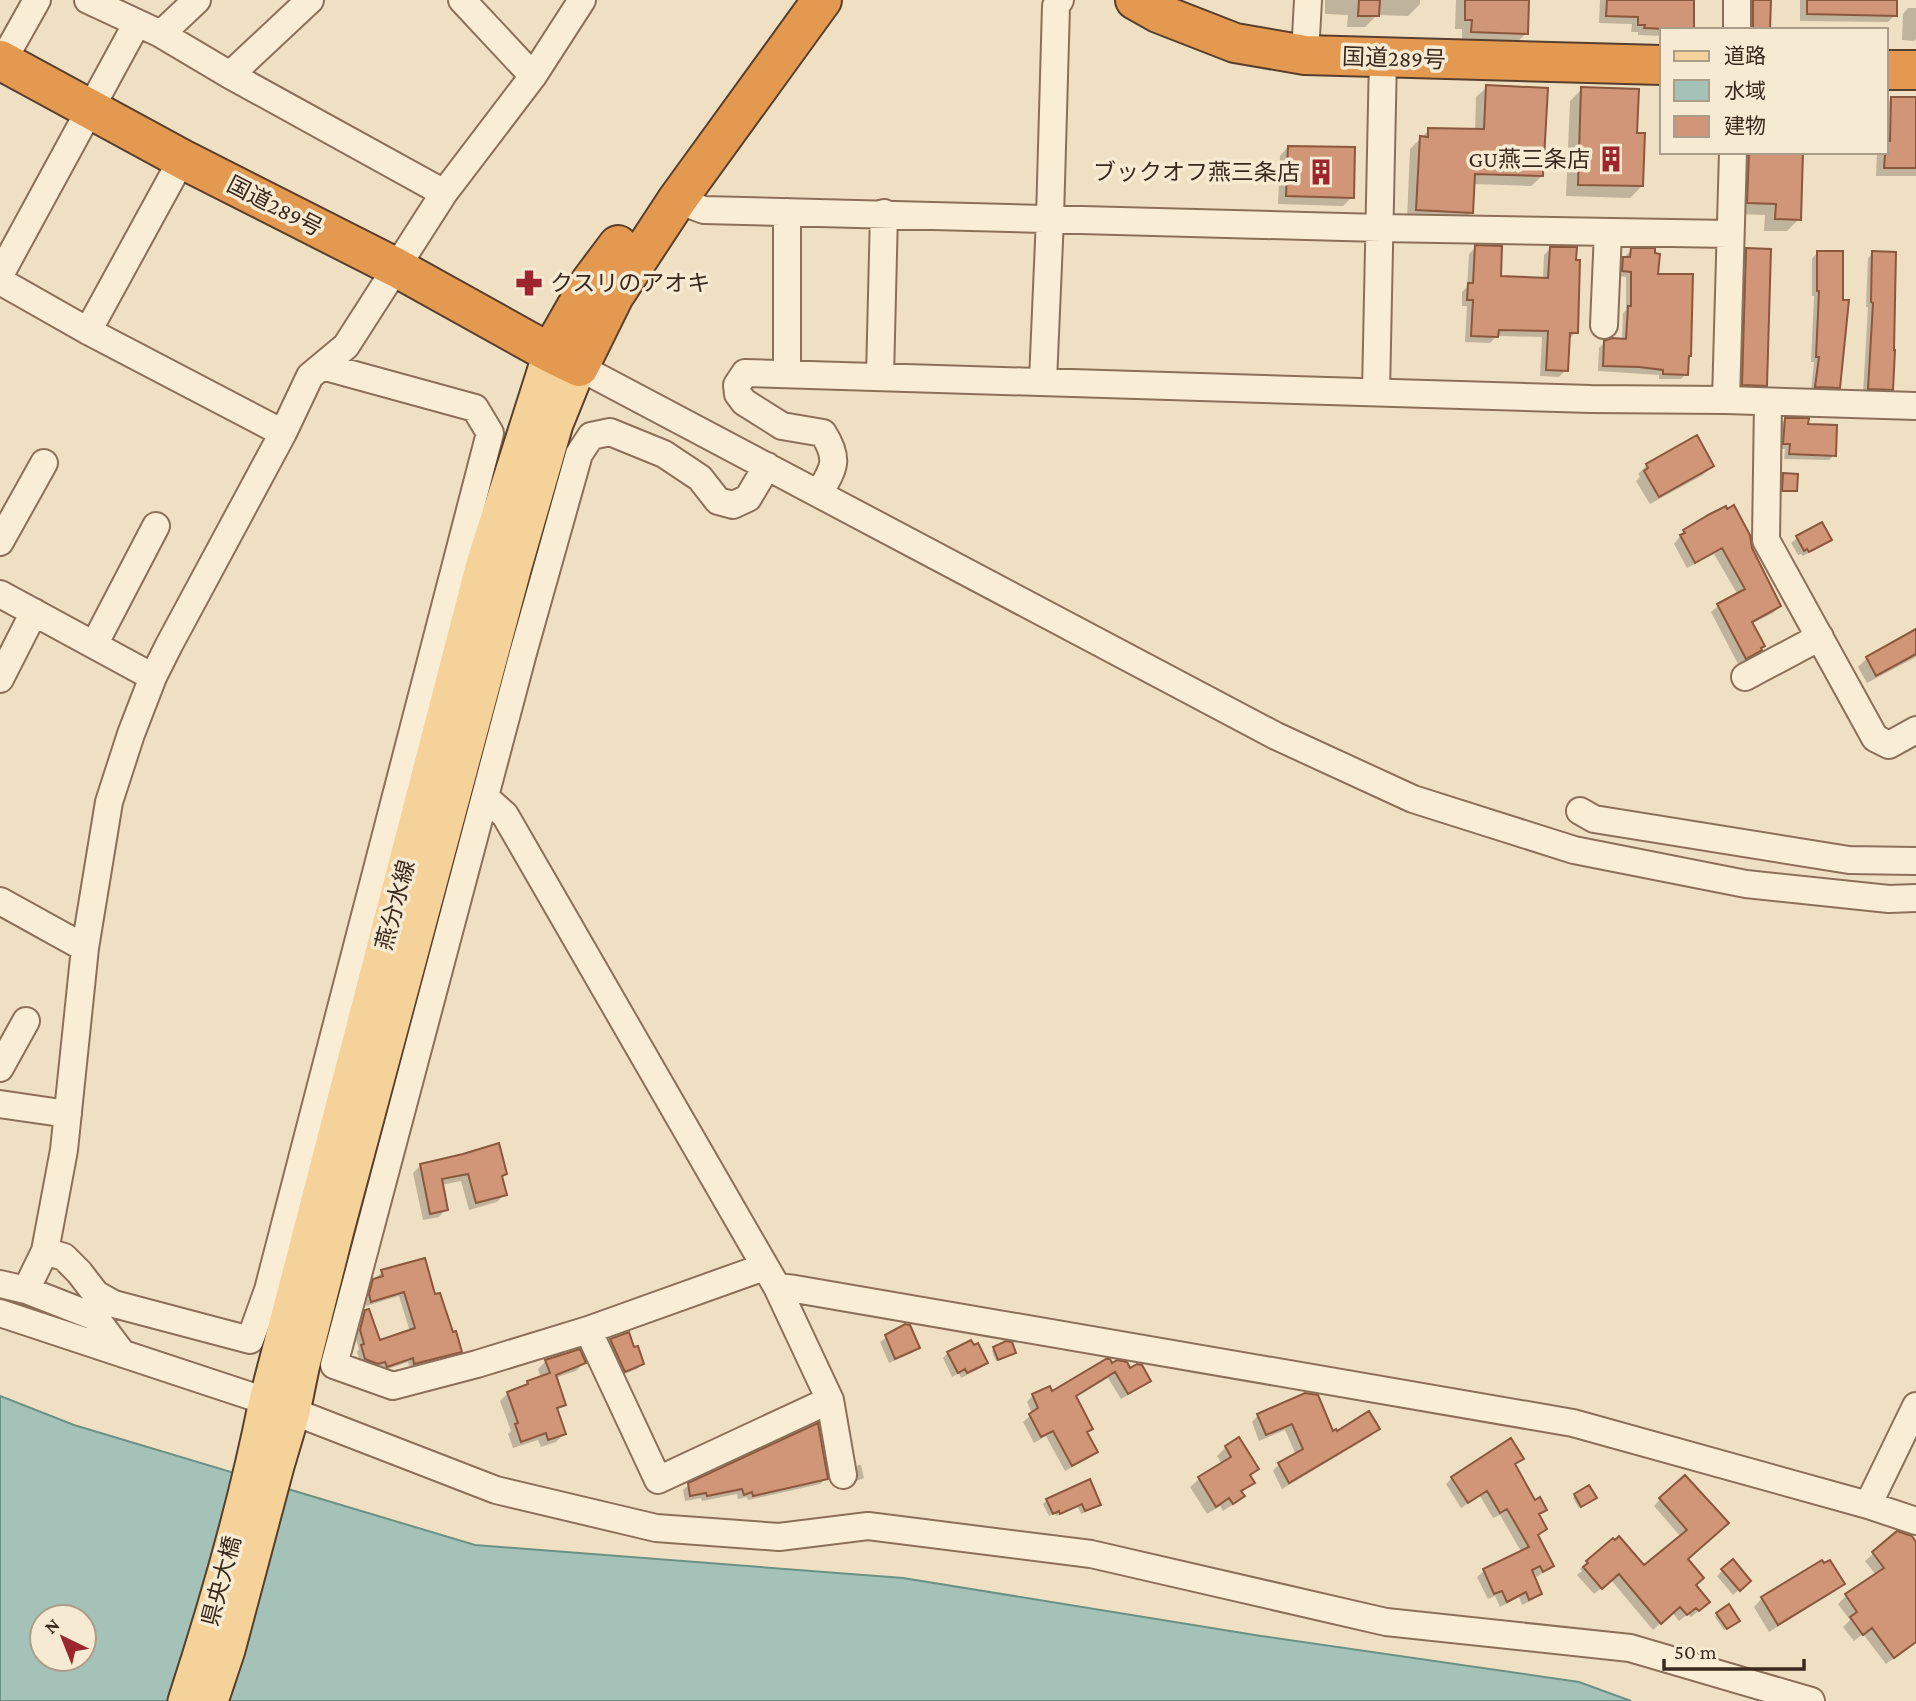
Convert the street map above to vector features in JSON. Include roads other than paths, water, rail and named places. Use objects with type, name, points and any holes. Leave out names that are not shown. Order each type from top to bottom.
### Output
[{"type":"highway","points":[[565,360],[591,281],[795,0]]},
{"type":"highway","points":[[565,360],[614,296],[677,200],[822,0]]},
{"type":"highway","name":"国道289号","points":[[1135,0],[1158,13],[1235,43],[1306,55],[1660,65]]},
{"type":"highway","name":"国道289号","points":[[1,62],[182,159],[397,268],[565,360]]},
{"type":"highway","points":[[1888,70],[1916,70]]},
{"type":"main road","name":"燕分水線","points":[[266,1463],[280,1406],[302,1368],[511,579],[556,424],[565,360]]},
{"type":"main road","name":"県央大橋","points":[[185,1701],[266,1463]]},
{"type":"main road","name":"県央大橋","points":[[211,1701],[228,1650],[266,1463]]},
{"type":"street","points":[[1,62],[37,0]]},
{"type":"street","points":[[89,0],[149,29],[444,192]]},
{"type":"street","points":[[197,0],[149,29],[91,109],[0,278],[88,331],[283,433]]},
{"type":"street","points":[[230,75],[310,0]]},
{"type":"street","points":[[462,0],[533,76]]},
{"type":"street","points":[[26,1290],[45,1251],[64,1150],[85,948],[109,802],[153,677],[283,433],[310,376],[346,346],[444,192],[533,76],[582,0]]},
{"type":"street","points":[[1042,381],[1056,6],[1060,0]]},
{"type":"street","points":[[1306,55],[1308,0]]},
{"type":"street","points":[[1737,0],[1737,28]]},
{"type":"street","points":[[1376,392],[1383,57]]},
{"type":"street","points":[[1727,400],[1733,154]]},
{"type":"street","points":[[88,331],[182,159]]},
{"type":"street","points":[[677,200],[704,210],[1380,228],[1730,234]]},
{"type":"street","points":[[787,212],[787,374]]},
{"type":"street","points":[[880,377],[884,213]]},
{"type":"street","points":[[1604,325],[1608,232]]},
{"type":"street","points":[[565,360],[1276,736],[1413,799],[1574,850],[1746,884],[1889,900],[1916,898]]},
{"type":"street","points":[[45,1251],[64,1257],[96,1294],[114,1304],[250,1340],[268,1290],[490,433],[475,408],[322,366]]},
{"type":"street","points":[[820,494],[835,463],[832,448],[823,433],[782,426],[744,402],[738,394],[737,385],[745,373],[1591,399],[1916,406]]},
{"type":"street","points":[[1768,402],[1766,540],[1875,738],[1889,745],[1916,730]]},
{"type":"street","points":[[766,466],[748,498],[733,505],[718,501],[700,478],[664,454],[610,432],[591,436],[579,454],[523,653],[334,1364],[393,1386],[477,1364],[770,1277],[809,1291],[1573,1423],[1868,1505],[1916,1521]]},
{"type":"street","points":[[0,542],[44,463]]},
{"type":"street","points":[[94,645],[156,526]]},
{"type":"street","points":[[0,593],[153,677]]},
{"type":"street","points":[[0,679],[34,612]]},
{"type":"street","points":[[1745,677],[1820,637]]},
{"type":"street","points":[[486,798],[505,815],[770,1277],[830,1400],[842,1475]]},
{"type":"street","points":[[1580,811],[1594,819],[1849,860],[1916,861]]},
{"type":"street","points":[[0,901],[85,948]]},
{"type":"street","points":[[0,1068],[26,1021]]},
{"type":"street","points":[[0,1104],[68,1114]]},
{"type":"street","points":[[0,1284],[26,1290],[95,1317],[122,1353]]},
{"type":"street","points":[[0,1312],[280,1406],[496,1490],[656,1528],[779,1537],[868,1526],[1091,1554],[1386,1622],[1630,1648],[1811,1701]]},
{"type":"street","points":[[588,1330],[658,1480],[830,1400]]},
{"type":"street","points":[[1868,1505],[1916,1406]]},
{"type":"water","points":[[0,1396],[74,1425],[475,1545],[903,1578],[1261,1636],[1579,1682],[1631,1701],[0,1701]]},
{"type":"place","name":"GU燕三条店","points":[[1611,159]]},
{"type":"place","name":"ブックオフ燕三条店","points":[[1321,172]]},
{"type":"place","name":"クスリのアオキ","points":[[529,283]]}]
